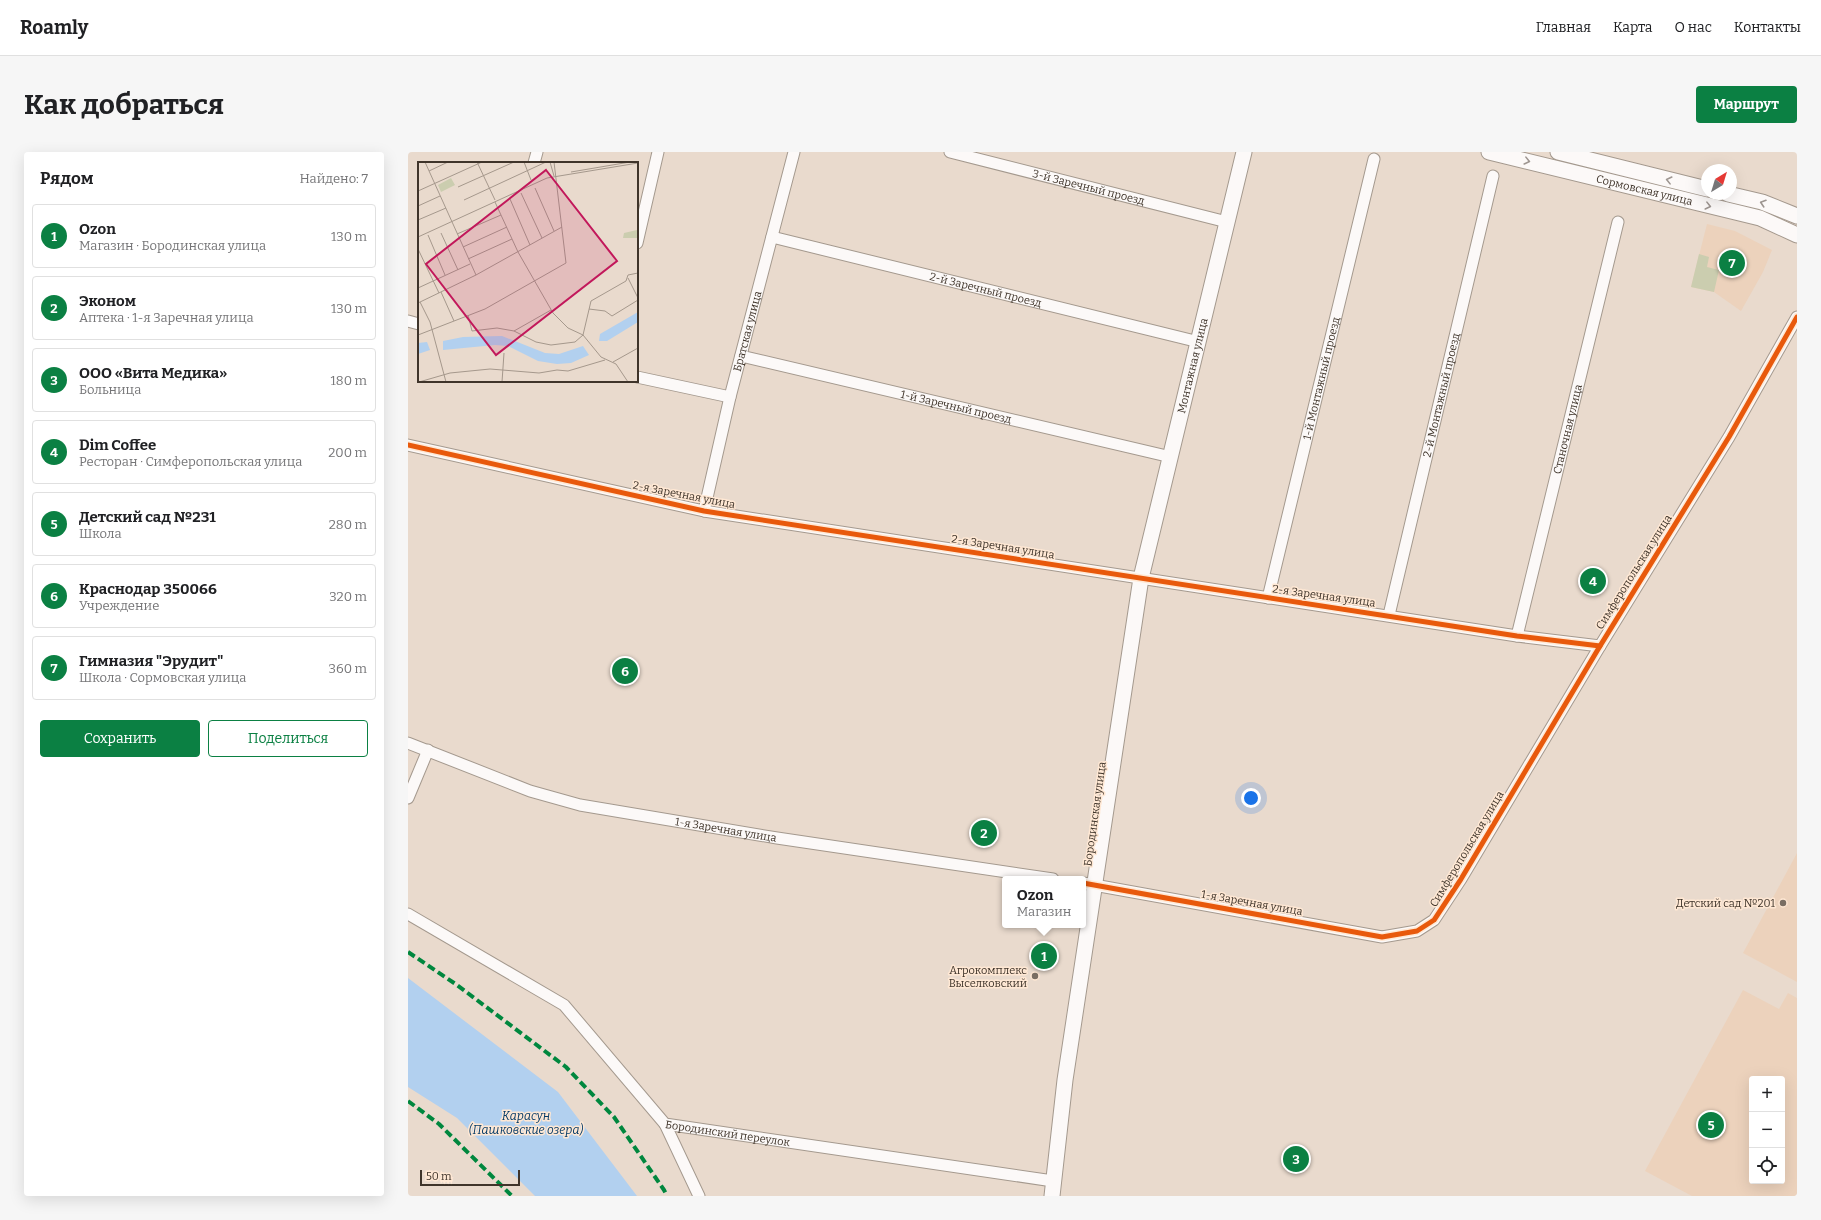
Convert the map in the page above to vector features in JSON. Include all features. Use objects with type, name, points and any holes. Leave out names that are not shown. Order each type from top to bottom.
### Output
[{"type":"main road","name":"Монтажная улица","points":[[1141,578],[1244,152]]},
{"type":"main road","name":"Сормовская улица","points":[[1489,152],[1760,218],[1797,235]]},
{"type":"main road","name":"Сормовская улица","points":[[1558,152],[1701,188]]},
{"type":"main road","points":[[1737,196],[1762,202],[1797,216]]},
{"type":"main road","name":"Бородинская улица","points":[[1086,908],[1141,578]]},
{"type":"main road","name":"Бородинская улица","points":[[1052,1189],[1084,928]]},
{"type":"street","points":[[534,162],[537,152]]},
{"type":"street","points":[[638,239],[658,152]]},
{"type":"street","name":"Братская улица","points":[[704,511],[730,397],[794,152]]},
{"type":"street","name":"3-й Заречный проезд","points":[[950,152],[1227,222]]},
{"type":"street","name":"1-й Монтажный проезд","points":[[1268,598],[1374,159]]},
{"type":"street","name":"2-й Монтажный проезд","points":[[1389,615],[1493,176]]},
{"type":"street","name":"Станочная улица","points":[[1517,636],[1618,222]]},
{"type":"street","name":"2-й Заречный проезд","points":[[772,237],[1199,342]]},
{"type":"street","name":"Симферопольская улица","points":[[1417,931],[1434,920],[1461,879],[1600,646],[1730,437],[1797,317]]},
{"type":"street","points":[[408,321],[418,324]]},
{"type":"street","name":"1-й Заречный проезд","points":[[741,356],[1171,457]]},
{"type":"street","points":[[638,377],[730,397]]},
{"type":"street","name":"2-я Заречная улица","points":[[408,445],[704,511],[1268,598],[1389,615],[1517,636],[1600,646]]},
{"type":"street","name":"1-я Заречная улица","points":[[408,743],[530,791],[580,805],[778,838],[1033,876]]},
{"type":"street","points":[[408,798],[428,750]]},
{"type":"street","name":"1-я Заречная улица","points":[[1089,884],[1382,936],[1417,931]]},
{"type":"street","name":"Бородинский переулок","points":[[408,914],[564,1005],[665,1124],[1052,1189]]},
{"type":"street","points":[[665,1124],[699,1196]]},
{"type":"shaded area","points":[[1707,224],[1735,231],[1772,250],[1763,272],[1741,311],[1714,292],[1691,287]]},
{"type":"shaded area","name":"Детский сад №201","points":[[1797,853],[1797,982],[1743,953]]},
{"type":"shaded area","points":[[1743,990],[1779,1009],[1788,993],[1797,998],[1797,1196],[1692,1196],[1645,1171]]},
{"type":"green space","points":[[1699,254],[1709,257],[1707,267],[1719,270],[1714,292],[1691,287]]},
{"type":"water","name":"Карасун (Пашковские озера)","points":[[408,978],[558,1092],[637,1196],[535,1196],[457,1118],[408,1087]]},
{"type":"marked path","points":[[408,952],[457,985],[566,1067],[614,1117],[667,1196]]},
{"type":"marked path","points":[[408,1101],[439,1124],[512,1196]]},
{"type":"cycle path","points":[[1086,884],[1382,937],[1417,931],[1434,920],[1461,879],[1600,646],[1729,437],[1797,317]]},
{"type":"cycle path","points":[[408,445],[704,511],[1517,636],[1600,646]]},
{"type":"place","name":"Гимназия \"Эрудит\"","points":[[1732,263]]},
{"type":"place","name":"Dim Coffee","points":[[1593,581]]},
{"type":"place","name":"Краснодар 350066","points":[[625,671]]},
{"type":"place","name":"Эконом","points":[[984,833]]},
{"type":"place","name":"Детский сад №201","points":[[1783,903]]},
{"type":"place","name":"Ozon","points":[[1044,956]]},
{"type":"place","name":"Агрокомплекс Выселковский","points":[[1035,976]]},
{"type":"place","name":"Детский сад №231","points":[[1711,1125]]},
{"type":"place","name":"ООО «Вита Медика»","points":[[1296,1159]]}]
